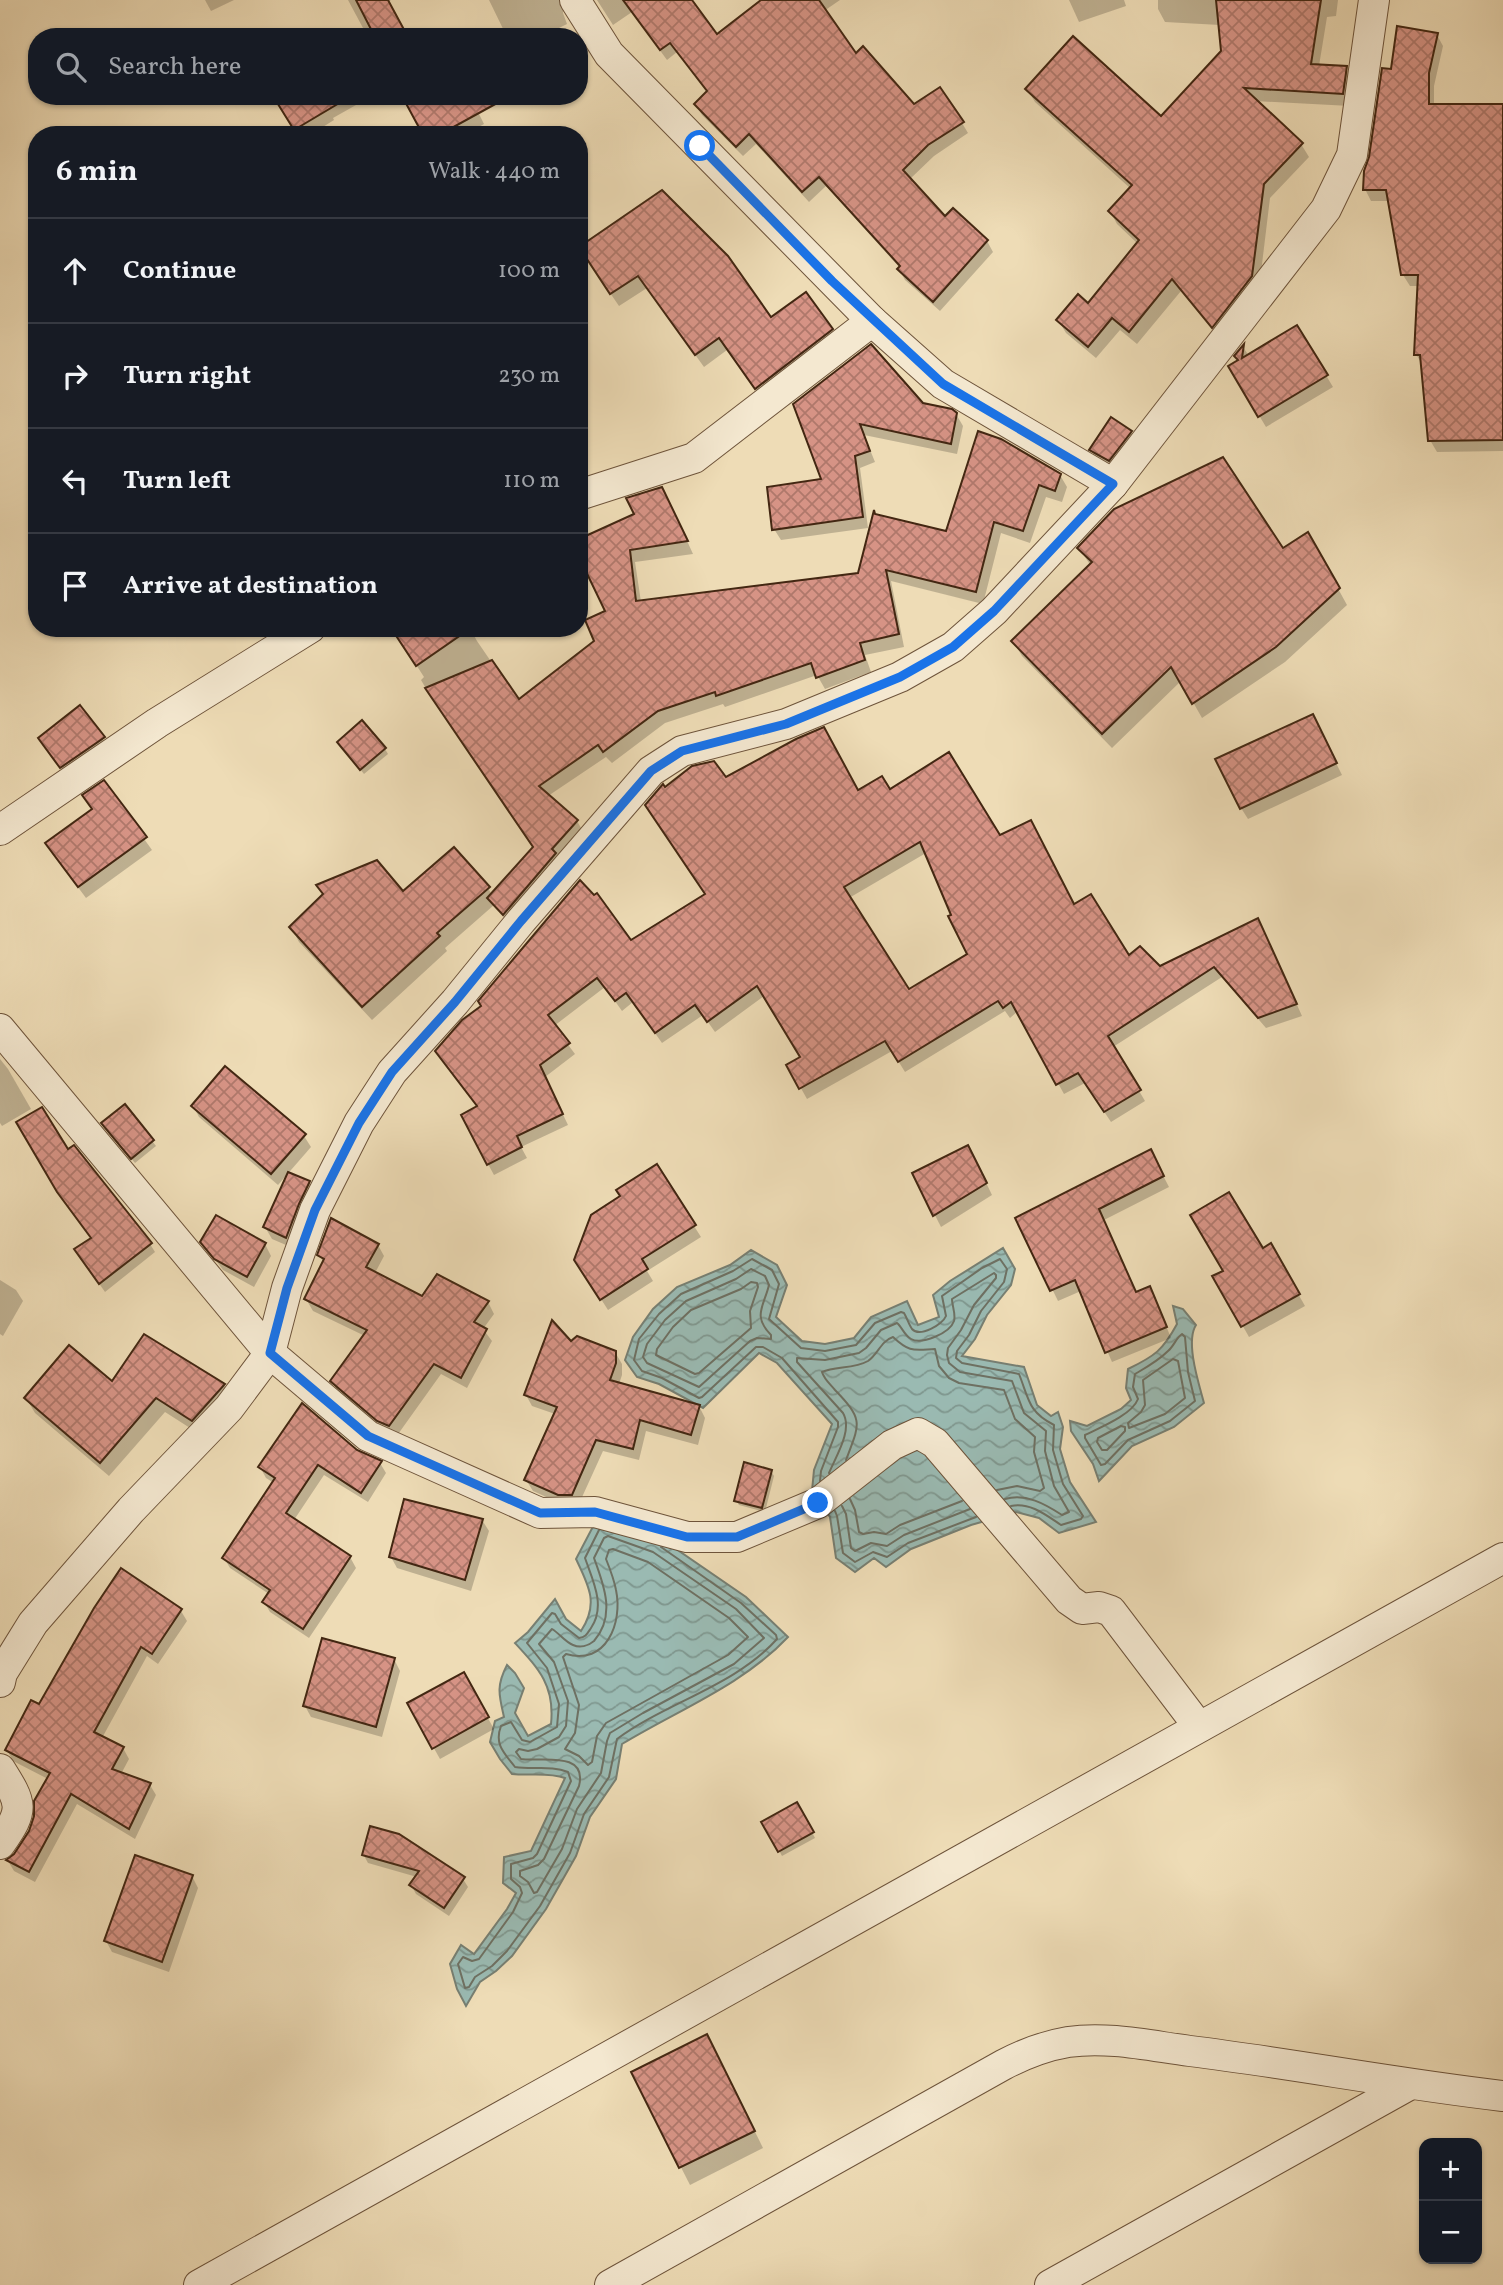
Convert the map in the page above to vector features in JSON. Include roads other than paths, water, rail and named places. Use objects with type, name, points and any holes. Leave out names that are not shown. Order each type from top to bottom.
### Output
[{"type":"street","points":[[575,0],[609,54],[872,321],[943,384],[1113,484]]},
{"type":"street","points":[[0,1682],[2,1673],[33,1623],[131,1510],[229,1408],[270,1353],[287,1288],[315,1210],[359,1123],[392,1072],[651,771],[682,751],[786,724],[900,677],[953,647],[994,611],[1113,484],[1326,209],[1352,155],[1374,0]]},
{"type":"street","points":[[588,492],[694,458],[872,321]]},
{"type":"street","points":[[0,830],[158,723],[296,637]]},
{"type":"street","points":[[0,1029],[270,1353],[368,1436],[540,1513],[595,1512],[687,1537],[737,1537],[818,1503],[892,1445],[918,1433],[935,1443],[1069,1600],[1082,1609],[1099,1607],[1111,1611],[1199,1727]]},
{"type":"street","points":[[199,2285],[1503,1558]]},
{"type":"street","points":[[0,1769],[18,1797],[18,1816],[0,1844]]},
{"type":"street","points":[[610,2285],[1034,2049],[1069,2042],[1104,2040],[1265,2060],[1409,2085],[1503,2096]]},
{"type":"street","points":[[1050,2285],[1409,2085]]},
{"type":"water","points":[[1003,1248],[1015,1269],[1011,1285],[987,1315],[975,1339],[962,1356],[1024,1367],[1037,1405],[1051,1416],[1058,1412],[1063,1427],[1060,1449],[1070,1482],[1096,1522],[1059,1533],[1039,1518],[1016,1512],[971,1525],[911,1549],[886,1567],[874,1558],[855,1572],[836,1558],[830,1517],[812,1491],[814,1470],[832,1424],[777,1363],[759,1353],[703,1408],[659,1384],[637,1377],[625,1360],[633,1337],[653,1309],[677,1287],[730,1265],[751,1250],[777,1265],[787,1285],[776,1317],[802,1341],[825,1344],[854,1338],[871,1317],[907,1301],[918,1325],[939,1317],[933,1295],[950,1281]]},
{"type":"water","points":[[1173,1306],[1183,1309],[1196,1325],[1192,1352],[1204,1403],[1174,1427],[1132,1446],[1099,1481],[1093,1464],[1071,1431],[1070,1421],[1087,1426],[1121,1409],[1131,1400],[1126,1388],[1128,1369],[1152,1356],[1167,1340],[1177,1324]]},
{"type":"water","points":[[598,1517],[660,1538],[746,1597],[788,1637],[770,1654],[730,1683],[622,1744],[616,1779],[590,1817],[576,1856],[546,1909],[512,1956],[480,1982],[466,2006],[457,1989],[450,1964],[461,1945],[474,1954],[507,1909],[516,1893],[503,1883],[504,1857],[531,1851],[565,1778],[512,1774],[500,1759],[490,1742],[495,1721],[504,1717],[500,1696],[501,1679],[507,1665],[524,1688],[515,1713],[528,1736],[551,1724],[552,1711],[544,1679],[515,1643],[528,1632],[555,1599],[566,1619],[581,1631],[591,1603],[588,1587],[576,1559]]}]
